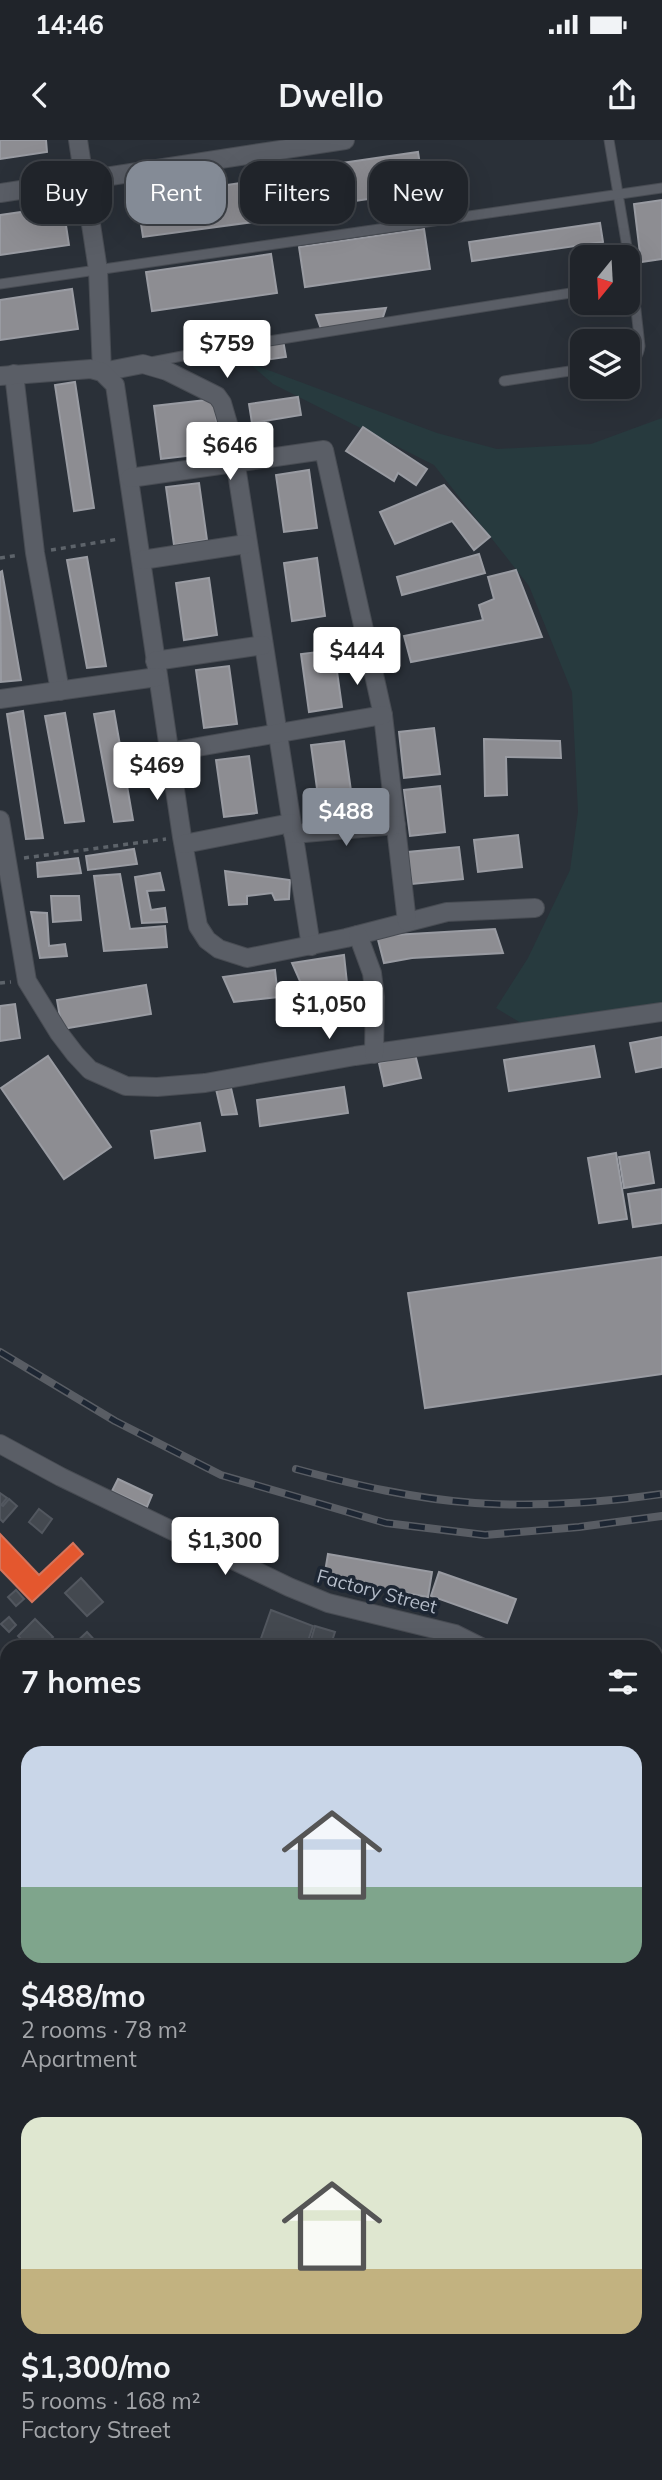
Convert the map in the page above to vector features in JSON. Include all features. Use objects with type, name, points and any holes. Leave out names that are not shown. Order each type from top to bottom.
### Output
[{"type":"street","points":[[78,140],[81,161]]},
{"type":"street","points":[[112,176],[345,140]]},
{"type":"street","points":[[0,193],[21,190]]},
{"type":"street","points":[[91,224],[98,270],[102,372],[116,385],[183,841],[198,926],[207,940],[219,949],[247,958],[311,946],[447,912],[535,908]]},
{"type":"street","points":[[60,691],[7,375],[78,369],[102,372],[143,364],[167,371],[216,396],[222,403],[230,434],[311,946]]},
{"type":"street","points":[[130,478],[324,450],[383,715],[407,922]]},
{"type":"street","points":[[142,560],[247,544]]},
{"type":"street","points":[[0,699],[60,691],[263,645]]},
{"type":"street","points":[[169,752],[383,715]]},
{"type":"street","points":[[0,820],[27,981],[59,1033],[90,1070],[126,1086],[157,1087],[205,1083],[374,1054],[662,1012]]},
{"type":"street","points":[[183,841],[292,828],[396,825]]},
{"type":"street","points":[[358,934],[372,973],[375,997],[374,1054]]},
{"type":"street","name":"Factory Street","points":[[0,1444],[61,1477],[289,1587],[328,1603],[454,1634],[466,1640]]},
{"type":"lane","points":[[609,140],[625,245]]},
{"type":"lane","points":[[0,284],[662,188]]},
{"type":"lane","points":[[143,364],[232,347],[570,293]]},
{"type":"lane","points":[[504,381],[570,371]]},
{"type":"path","points":[[0,558],[138,536]]},
{"type":"path","points":[[6,860],[183,841]]},
{"type":"green space","points":[[249,363],[437,433],[497,449],[591,444],[662,418],[662,1004],[526,1026],[496,1008],[528,958],[570,870],[578,812],[572,692],[529,586],[434,465],[273,384]]},
{"type":"building: Shops","points":[[0,1534],[39,1575],[73,1543],[83,1554],[32,1602],[0,1569]]},
{"type":"building: Industry","points":[[0,140],[46,140],[47,152],[0,159]]},
{"type":"building: Industry","points":[[418,152],[419,161],[369,161],[369,199],[355,201],[355,161]]},
{"type":"building: Industry","points":[[240,183],[240,224],[143,237],[141,224],[226,224],[226,185]]},
{"type":"building: Industry","points":[[662,200],[662,259],[641,262],[634,204]]},
{"type":"building: Industry","points":[[21,212],[21,224],[66,224],[69,245],[0,255],[0,215]]},
{"type":"building: Industry","points":[[600,223],[603,242],[472,261],[469,242]]},
{"type":"building: Industry","points":[[424,229],[430,269],[305,287],[299,247]]},
{"type":"building: Industry","points":[[271,254],[277,293],[152,311],[146,272]]},
{"type":"building: Industry","points":[[72,289],[78,329],[0,340],[0,300]]},
{"type":"building: Industry","points":[[386,308],[382,320],[321,329],[316,315]]},
{"type":"building: Industry","points":[[283,340],[286,357],[251,362],[248,345]]},
{"type":"building: Industry","points":[[75,382],[94,508],[74,511],[55,385]]},
{"type":"building: Industry","points":[[298,397],[301,415],[252,423],[249,404]]},
{"type":"building: Industry","points":[[214,399],[220,452],[161,459],[154,406]]},
{"type":"building: Industry","points":[[363,427],[427,469],[416,485],[398,473],[394,481],[346,451]]},
{"type":"building: Industry","points":[[309,470],[317,528],[284,532],[276,475]]},
{"type":"building: Industry","points":[[199,483],[207,540],[174,545],[166,487]]},
{"type":"building: Industry","points":[[444,485],[490,537],[474,550],[452,521],[395,544],[380,512]]},
{"type":"building: Industry","points":[[479,554],[485,573],[402,595],[397,577]]},
{"type":"building: Industry","points":[[87,557],[106,666],[87,668],[67,560]]},
{"type":"building: Industry","points":[[317,558],[325,616],[292,621],[284,563]]},
{"type":"building: Industry","points":[[516,570],[542,637],[411,662],[404,636],[483,620],[479,605],[494,599],[488,577]]},
{"type":"building: Industry","points":[[2,571],[21,680],[1,682],[0,572]]},
{"type":"building: Industry","points":[[209,578],[217,635],[184,640],[176,583]]},
{"type":"building: Industry","points":[[334,650],[342,707],[309,712],[301,654]]},
{"type":"building: Industry","points":[[229,666],[237,724],[204,728],[196,670]]},
{"type":"building: Industry","points":[[23,711],[43,838],[26,839],[7,714]]},
{"type":"building: Industry","points":[[114,711],[133,820],[114,822],[94,714]]},
{"type":"building: Industry","points":[[65,713],[84,821],[65,823],[45,716]]},
{"type":"building: Industry","points":[[434,728],[440,774],[404,778],[399,732]]},
{"type":"building: Industry","points":[[484,739],[560,741],[561,758],[506,757],[507,795],[485,796]]},
{"type":"building: Industry","points":[[344,741],[352,798],[319,803],[311,745]]},
{"type":"building: Industry","points":[[249,756],[257,813],[224,817],[216,760]]},
{"type":"building: Industry","points":[[440,786],[445,832],[410,836],[404,790]]},
{"type":"building: Industry","points":[[518,835],[522,867],[478,872],[474,840]]},
{"type":"building: Industry","points":[[459,847],[463,879],[412,884],[408,852]]},
{"type":"building: Industry","points":[[134,849],[137,864],[88,870],[86,856]]},
{"type":"building: Industry","points":[[78,858],[81,873],[38,877],[37,863]]},
{"type":"building: Industry","points":[[225,871],[290,880],[289,899],[275,900],[272,893],[247,896],[247,904],[229,905]]},
{"type":"building: Industry","points":[[160,873],[164,890],[147,891],[151,910],[165,908],[167,922],[142,923],[135,877]]},
{"type":"building: Industry","points":[[120,874],[130,929],[165,926],[167,947],[104,951],[94,876]]},
{"type":"building: Industry","points":[[51,896],[79,896],[81,920],[53,922]]},
{"type":"building: Industry","points":[[31,912],[47,913],[49,946],[65,944],[67,956],[40,958]]},
{"type":"building: Industry","points":[[495,929],[503,953],[412,958],[384,963],[377,936]]},
{"type":"building: Industry","points":[[344,955],[347,983],[303,988],[292,963]]},
{"type":"building: Industry","points":[[275,970],[278,997],[234,1002],[223,977]]},
{"type":"building: Industry","points":[[146,985],[151,1014],[62,1029],[57,1000]]},
{"type":"building: Industry","points":[[15,1004],[20,1038],[0,1041],[0,1006]]},
{"type":"building: Industry","points":[[662,1037],[662,1067],[636,1072],[630,1043]]},
{"type":"building: Industry","points":[[594,1046],[600,1077],[509,1091],[504,1060]]},
{"type":"building: Industry","points":[[415,1054],[421,1078],[384,1086],[379,1063]]},
{"type":"building: Industry","points":[[48,1056],[111,1147],[64,1179],[1,1088]]},
{"type":"building: Industry","points":[[344,1087],[348,1113],[260,1126],[257,1100]]},
{"type":"building: Industry","points":[[231,1088],[237,1114],[222,1115],[216,1089]]},
{"type":"building: Industry","points":[[200,1123],[205,1151],[155,1158],[151,1131]]},
{"type":"building: Industry","points":[[649,1152],[654,1183],[624,1188],[619,1157]]},
{"type":"building: Industry","points":[[616,1153],[627,1219],[599,1223],[588,1158]]},
{"type":"building: Industry","points":[[662,1189],[662,1223],[633,1227],[628,1194]]},
{"type":"building: Industry","points":[[662,1257],[662,1374],[425,1408],[408,1293]]},
{"type":"building: Industry","points":[[118,1479],[152,1495],[147,1507],[112,1491]]},
{"type":"building: Industry","points":[[257,1531],[270,1542],[260,1553],[247,1541]]},
{"type":"building: Industry","points":[[328,1554],[432,1572],[428,1597],[324,1578]]},
{"type":"building: Industry","points":[[439,1572],[516,1599],[507,1623],[431,1596]]},
{"type":"building: Other","points":[[0,1493],[7,1498],[1,1505],[9,1499],[17,1506],[3,1522],[0,1519]]},
{"type":"building: Other","points":[[39,1509],[52,1519],[42,1533],[29,1522]]},
{"type":"building: Other","points":[[81,1578],[103,1602],[87,1616],[65,1593]]},
{"type":"building: Other","points":[[16,1590],[24,1599],[16,1606],[8,1597]]},
{"type":"building: Other","points":[[271,1610],[313,1626],[308,1640],[260,1640]]},
{"type":"building: Other","points":[[9,1617],[16,1625],[9,1632],[1,1624]]},
{"type":"building: Other","points":[[35,1619],[53,1637],[50,1640],[22,1640],[18,1636]]},
{"type":"building: Other","points":[[315,1626],[335,1632],[332,1640],[311,1640]]},
{"type":"building: Other","points":[[87,1632],[94,1640],[78,1640]]},
{"type":"railway","points":[[0,1352],[115,1421],[221,1475],[386,1523],[485,1535],[662,1516]]},
{"type":"railway","points":[[296,1469],[385,1490],[475,1503],[568,1503],[662,1494]]}]
